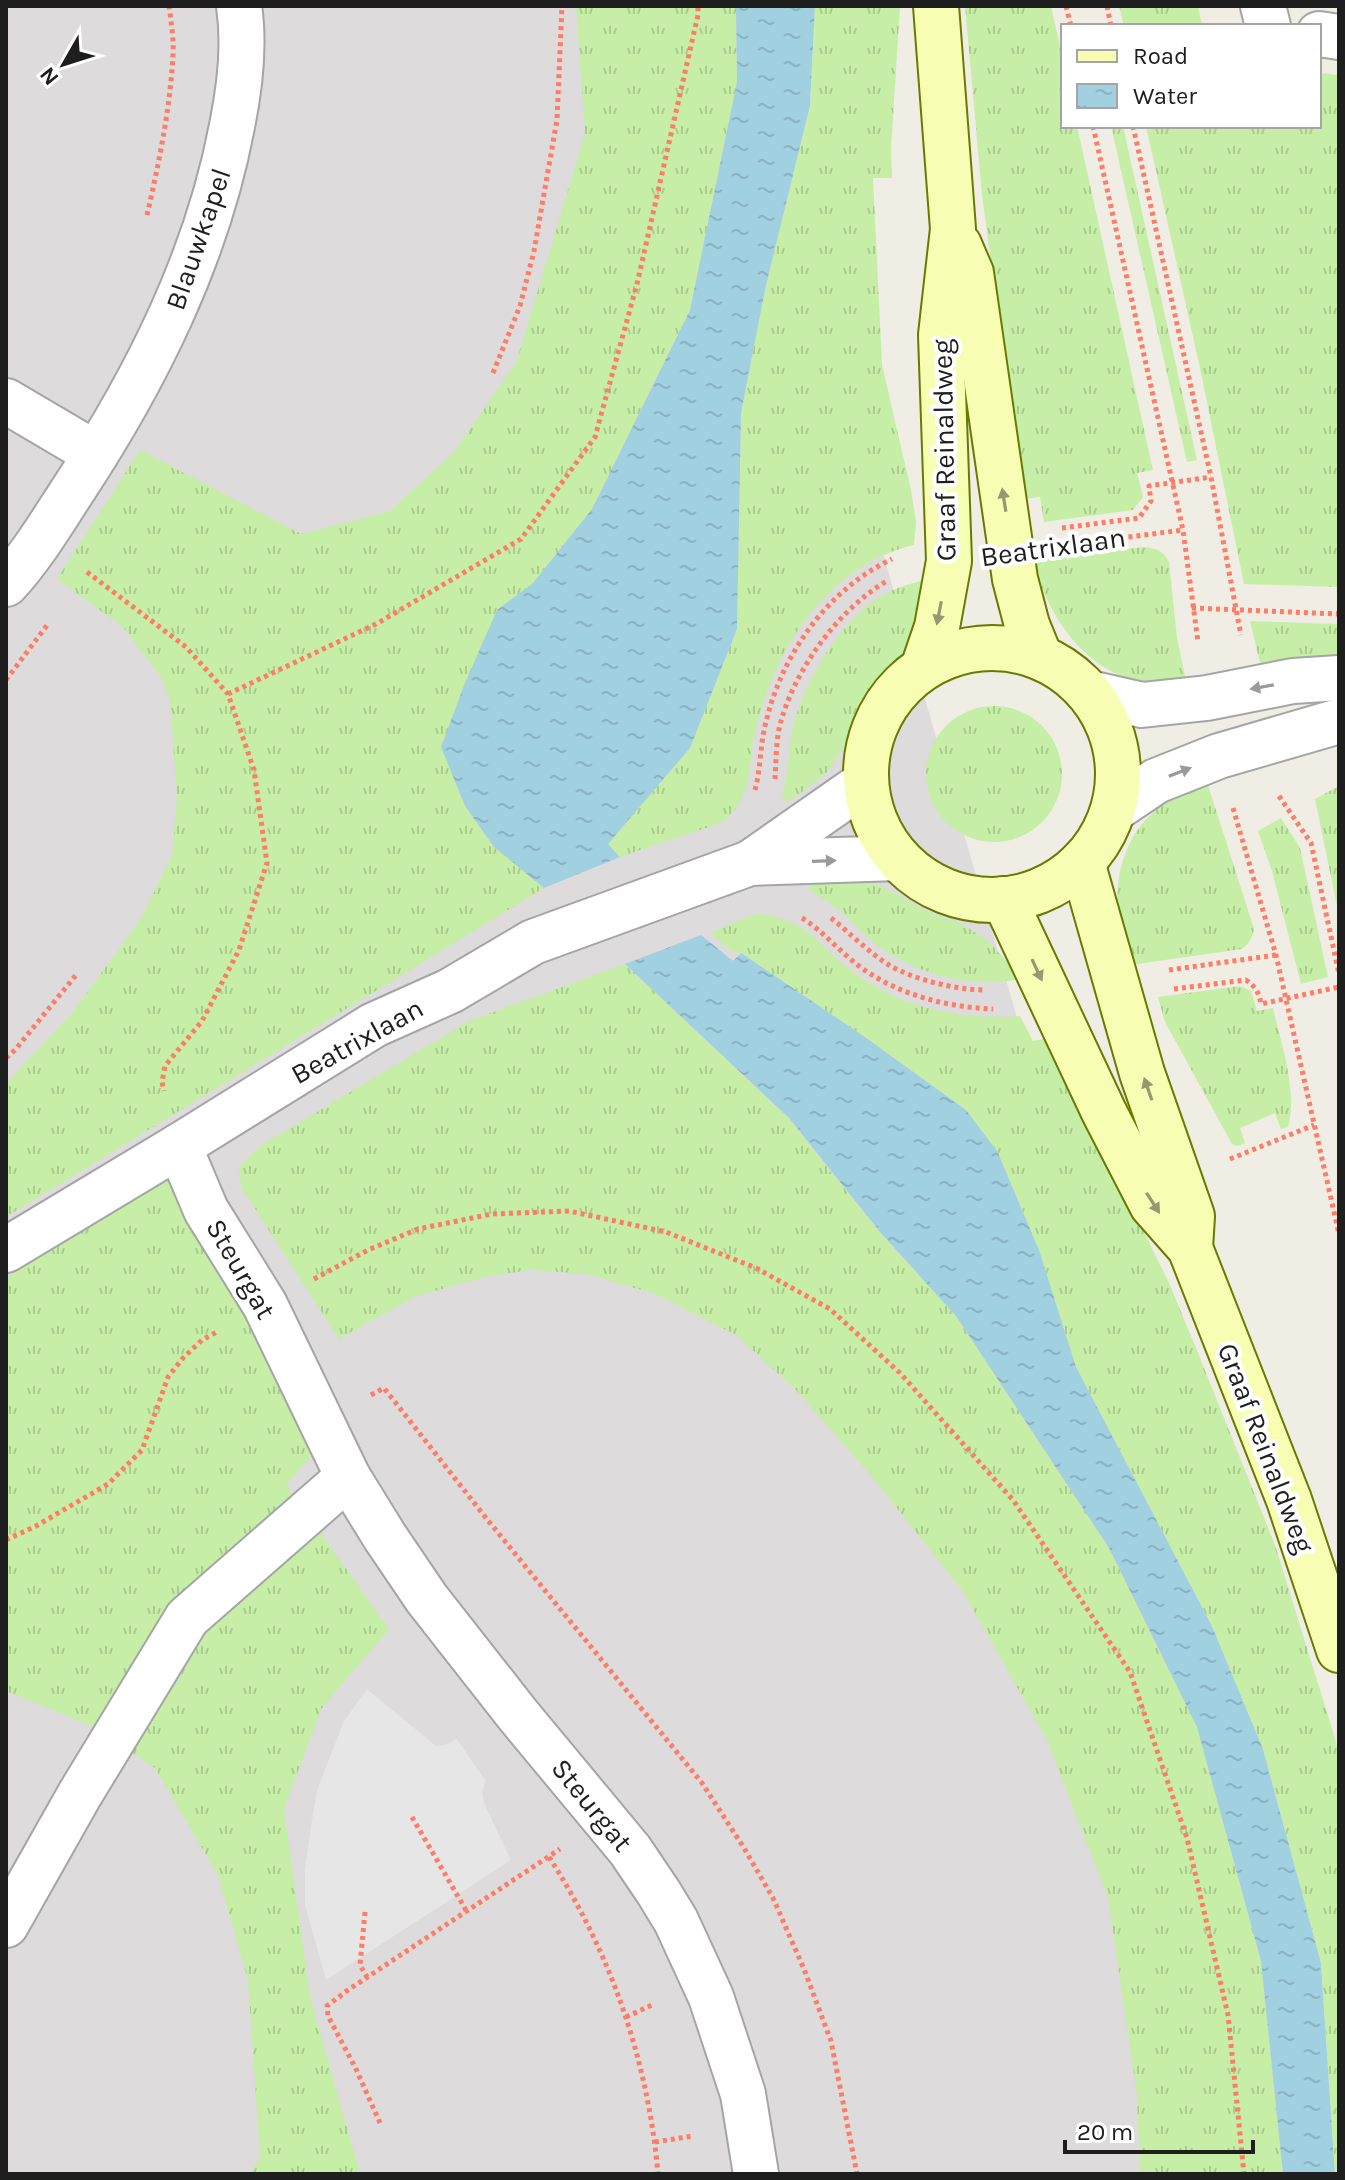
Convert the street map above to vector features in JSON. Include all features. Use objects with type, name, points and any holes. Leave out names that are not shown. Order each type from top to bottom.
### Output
[{"type":"main road","name":"Graaf Reinaldweg","points":[[923,668],[937,627],[949,546],[941,335],[953,229],[936,6]]},
{"type":"main road","name":"Graaf Reinaldweg","points":[[953,229],[971,273],[1015,579],[1027,625],[1040,657]]},
{"type":"main road","points":[[993,647],[1040,657],[1067,672],[1089,693],[1106,718],[1116,748],[1118,779],[1113,810],[1100,838],[1082,862],[1054,884],[1021,897],[1004,899],[971,898],[939,888],[910,870],[898,858],[871,810],[866,782],[868,752],[876,724],[891,698],[911,676],[945,656],[993,647]]},
{"type":"main road","name":"Graaf Reinaldweg","points":[[1082,862],[1142,1073],[1192,1216],[1190,1248]]},
{"type":"main road","name":"Graaf Reinaldweg","points":[[1004,899],[1104,1112],[1152,1205],[1190,1248],[1289,1500],[1339,1650]]},
{"type":"street","name":"Blauwkapel","points":[[9,574],[96,454],[163,336],[198,252],[225,165],[238,95],[242,47],[239,6]]},
{"type":"street","points":[[6,401],[96,454]]},
{"type":"street","points":[[1089,693],[1142,705],[1207,698],[1293,681],[1339,678]]},
{"type":"street","points":[[1113,810],[1156,781],[1219,756],[1339,721]]},
{"type":"street","name":"Beatrixlaan","points":[[6,1250],[374,1025],[450,991],[533,942],[739,868],[866,782]]},
{"type":"street","name":"Beatrixlaan","points":[[739,868],[898,858]]},
{"type":"street","name":"Steurgat","points":[[179,1146],[206,1210],[265,1305],[348,1477],[385,1537],[427,1599],[630,1850],[676,1921],[711,1997],[743,2094],[756,2174]]},
{"type":"street","points":[[6,1925],[80,1794],[187,1618],[348,1477]]},
{"type":"path","points":[[145,224],[170,87],[173,53],[169,6]]},
{"type":"path","points":[[493,373],[520,306],[536,237],[557,120],[562,6]]},
{"type":"path","points":[[228,694],[376,624],[521,539],[595,437],[637,284],[698,6]]},
{"type":"path","points":[[1133,128],[1211,477],[1253,688]]},
{"type":"path","points":[[1009,535],[1036,516],[1038,531],[1139,518],[1151,501],[1149,486],[1211,477]]},
{"type":"path","name":"Beatrixlaan","points":[[1009,535],[1183,530]]},
{"type":"path","points":[[752,798],[759,776],[761,748],[772,701],[782,675],[813,623],[847,587],[872,569],[925,550],[923,536],[949,546]]},
{"type":"path","name":"Beatrixlaan","points":[[774,790],[778,732],[787,704],[799,676],[830,632],[861,598],[885,582],[914,570],[949,546]]},
{"type":"path","points":[[87,572],[186,647],[228,694],[254,770],[267,863],[239,950],[202,1021],[165,1066],[162,1082],[165,1095]]},
{"type":"path","points":[[1192,608],[1339,614]]},
{"type":"path","points":[[1265,745],[1276,791],[1311,843],[1339,974]]},
{"type":"path","points":[[823,912],[891,967],[917,977],[947,986],[978,990],[1045,986]]},
{"type":"path","points":[[1114,975],[1143,974],[1276,955]]},
{"type":"path","points":[[6,1058],[76,975]]},
{"type":"path","points":[[1229,1170],[1230,1159],[1314,1125]]},
{"type":"path","points":[[6,1540],[108,1484],[142,1450],[168,1377],[202,1340],[368,1250],[418,1229],[492,1214],[569,1211],[666,1232],[756,1268],[830,1309],[900,1373],[1013,1500],[1130,1672],[1187,1838],[1228,2015],[1244,2174]]},
{"type":"path","points":[[359,1403],[384,1388],[702,1783],[744,1848],[773,1898],[831,2041],[857,2174]]},
{"type":"path","points":[[412,1817],[467,1912]]},
{"type":"path","points":[[380,2123],[328,2016],[327,2006],[549,1857],[602,1817]]},
{"type":"path","points":[[549,1857],[566,1882],[605,1957],[626,2017],[654,2127],[658,2174]]},
{"type":"path","points":[[365,1912],[360,1965],[367,1977]]},
{"type":"shaded area","points":[[6,6],[757,6],[856,460],[1257,1849],[1308,2174],[6,2174]]},
{"type":"shaded area","points":[[367,1689],[436,1746],[457,1739],[486,1782],[482,1791],[484,1803],[511,1860],[326,1980],[305,1905],[305,1869],[311,1826],[317,1790],[344,1721]]},
{"type":"green space","points":[[576,6],[736,6],[737,82],[690,310],[592,509],[533,583],[497,610],[465,806],[494,847],[544,888],[6,1217],[6,1084],[73,1012],[142,917],[172,855],[177,796],[170,701],[161,677],[123,627],[57,579],[140,450],[301,534],[390,511],[453,453],[516,363],[585,134]]},
{"type":"green space","points":[[815,6],[900,6],[892,178],[873,178],[882,365],[911,490],[916,522],[914,545],[884,555],[856,570],[832,590],[792,639],[765,697],[745,791],[732,813],[721,823],[620,857],[608,844],[690,748],[737,629],[741,413],[766,285],[810,106]]},
{"type":"green space","points":[[965,6],[1051,6],[1061,51],[1061,128],[1077,128],[1153,470],[1137,473],[1143,497],[1133,510],[1044,522],[1040,497],[1023,499],[982,195]]},
{"type":"green space","points":[[1119,6],[1198,6],[1202,24],[1124,24]]},
{"type":"green space","points":[[1321,73],[1339,75],[1339,587],[1244,584],[1146,128],[1321,128]]},
{"type":"green space","points":[[1111,128],[1123,128],[1197,460],[1187,462]]},
{"type":"green space","points":[[1144,547],[1159,551],[1169,562],[1177,638],[1186,681],[1143,682],[1122,676],[1086,653],[1058,620],[1033,561]]},
{"type":"green space","points":[[928,579],[915,636],[870,690],[855,716],[843,748],[827,772],[788,802],[782,796],[796,718],[811,680],[832,644],[872,602],[892,590]]},
{"type":"green space","points":[[1250,621],[1339,624],[1339,656],[1261,667]]},
{"type":"green space","points":[[994,706],[1020,711],[1042,726],[1057,748],[1062,774],[1057,800],[1042,822],[1020,837],[994,842],[968,837],[946,822],[931,800],[926,774],[931,748],[946,726],[968,711]]},
{"type":"green space","points":[[1208,785],[1254,929],[1251,938],[1242,949],[1130,965],[1118,908],[1118,888],[1126,851],[1146,819],[1161,806],[1179,795]]},
{"type":"green space","points":[[1339,786],[1339,916],[1315,799]]},
{"type":"green space","points":[[1281,818],[1300,848],[1328,977],[1301,984],[1272,871],[1258,831]]},
{"type":"green space","points":[[855,878],[882,887],[980,935],[1020,979],[967,981],[913,966],[882,949],[841,911],[809,890],[809,883]]},
{"type":"green space","points":[[759,914],[776,917],[802,928],[856,974],[894,996],[955,1014],[1020,1016],[1033,1041],[1048,1038],[1169,1283],[1275,1545],[1339,1755],[1339,2174],[1335,2174],[1321,1963],[1263,1749],[1212,1626],[1076,1367],[1039,1250],[997,1151],[966,1110],[862,1035],[741,953],[732,951],[710,933]]},
{"type":"green space","points":[[625,964],[788,1118],[880,1233],[956,1316],[1109,1548],[1197,1727],[1261,1961],[1283,2174],[1140,2174],[1137,2095],[1108,1897],[1046,1738],[962,1590],[873,1478],[797,1391],[736,1335],[655,1294],[587,1274],[532,1270],[488,1276],[414,1297],[339,1339],[241,1187],[239,1167],[260,1146],[469,1021]]},
{"type":"green space","points":[[1240,986],[1251,991],[1257,1011],[1273,1008],[1290,1083],[1291,1113],[1288,1127],[1281,1129],[1275,1113],[1240,1128],[1245,1143],[1238,1146],[1232,1144],[1165,1022],[1158,997]]},
{"type":"green space","points":[[169,1178],[317,1450],[286,1485],[389,1629],[321,1709],[284,1809],[310,1997],[360,2174],[251,2174],[260,2157],[248,1980],[218,1875],[155,1768],[89,1725],[6,1691],[6,1278]]},
{"type":"water","points":[[736,6],[815,6],[810,106],[766,285],[741,413],[737,629],[690,748],[608,844],[620,857],[544,888],[494,847],[465,806],[441,747],[497,610],[533,583],[592,509],[690,310],[737,82]]},
{"type":"water","points":[[701,935],[733,961],[741,953],[966,1110],[997,1151],[1039,1250],[1076,1367],[1212,1626],[1263,1749],[1321,1963],[1335,2174],[1283,2174],[1261,1961],[1197,1727],[1109,1548],[956,1316],[880,1232],[789,1118],[625,964]]}]
